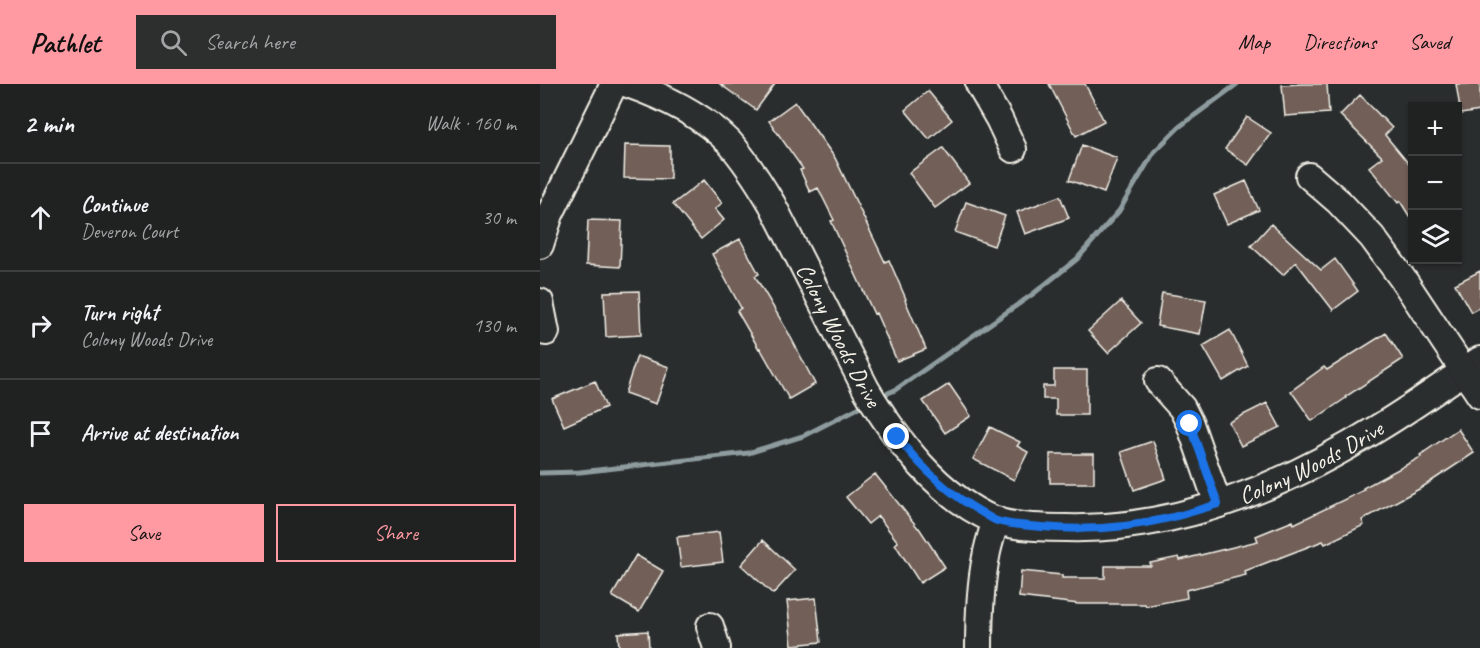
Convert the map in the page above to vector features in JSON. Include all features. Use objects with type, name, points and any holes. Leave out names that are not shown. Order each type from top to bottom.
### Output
[{"type":"street","points":[[540,245],[550,214],[614,84]]},
{"type":"street","name":"Colony Woods Drive","points":[[628,84],[673,101],[695,114],[727,141],[742,158],[772,204],[866,389],[883,417],[914,458],[944,487],[964,503],[996,520],[1052,528],[1115,527],[1170,518],[1218,504],[1266,487],[1314,464],[1377,429],[1472,366]]},
{"type":"street","points":[[979,84],[1013,149]]},
{"type":"street","points":[[1309,176],[1339,202],[1372,237],[1472,366],[1480,395]]},
{"type":"street","points":[[540,303],[546,332]]},
{"type":"street","points":[[1158,381],[1182,408],[1190,424],[1218,504]]},
{"type":"street","points":[[979,648],[982,583],[996,520]]},
{"type":"building","points":[[720,84],[775,84],[756,110]]},
{"type":"building","points":[[1049,84],[1085,84],[1104,121],[1076,136]]},
{"type":"building","points":[[1327,84],[1329,113],[1285,116],[1282,85]]},
{"type":"building","points":[[1456,84],[1480,84],[1480,111],[1462,114],[1462,102],[1459,102]]},
{"type":"building","points":[[928,91],[952,120],[929,139],[905,110]]},
{"type":"building","points":[[1360,95],[1392,128],[1385,135],[1408,163],[1408,214],[1400,201],[1398,203],[1369,167],[1382,157],[1340,115]]},
{"type":"building","points":[[795,102],[835,158],[885,262],[889,260],[926,349],[897,361],[831,221],[834,220],[818,188],[810,192],[800,170],[803,169],[769,121]]},
{"type":"building","points":[[1247,117],[1271,133],[1248,165],[1225,149]]},
{"type":"building","points":[[625,145],[670,146],[670,179],[624,178]]},
{"type":"building","points":[[1082,145],[1117,158],[1104,193],[1069,180]]},
{"type":"building","points":[[943,148],[969,183],[935,208],[909,173]]},
{"type":"building","points":[[704,180],[722,203],[715,209],[724,220],[701,239],[673,204]]},
{"type":"building","points":[[1246,181],[1259,210],[1227,224],[1214,195]]},
{"type":"building","points":[[1060,196],[1069,218],[1025,234],[1017,212]]},
{"type":"building","points":[[966,202],[1005,216],[994,246],[955,232]]},
{"type":"building","points":[[588,220],[622,221],[620,267],[586,265]]},
{"type":"building","points":[[1271,224],[1321,270],[1335,259],[1358,291],[1333,310],[1296,262],[1283,275],[1251,246]]},
{"type":"building","points":[[740,239],[759,274],[755,276],[815,384],[789,399],[737,311],[741,308],[712,254]]},
{"type":"building","points":[[1480,271],[1480,307],[1471,312],[1455,284]]},
{"type":"building","points":[[639,291],[641,335],[606,337],[604,292]]},
{"type":"building","points":[[1162,293],[1206,300],[1200,334],[1157,326]]},
{"type":"building","points":[[1121,301],[1141,323],[1108,353],[1088,331]]},
{"type":"building","points":[[1230,330],[1248,366],[1223,381],[1203,346]]},
{"type":"building","points":[[1386,333],[1403,359],[1312,421],[1291,391],[1324,367],[1327,370]]},
{"type":"building","points":[[637,356],[669,367],[656,404],[625,393]]},
{"type":"building","points":[[1054,370],[1087,370],[1087,415],[1056,415],[1056,399],[1043,399],[1043,386],[1054,386]]},
{"type":"building","points":[[595,381],[606,407],[564,426],[552,399]]},
{"type":"building","points":[[949,384],[971,416],[945,433],[923,401]]},
{"type":"building","points":[[1267,403],[1280,427],[1241,446],[1229,422]]},
{"type":"building","points":[[990,427],[1020,442],[1017,446],[1028,452],[1014,480],[973,459]]},
{"type":"building","points":[[1458,429],[1474,453],[1421,488],[1362,520],[1364,525],[1325,544],[1323,541],[1245,571],[1246,575],[1186,590],[1187,598],[1146,606],[1145,604],[1079,604],[1019,597],[1021,571],[1062,575],[1062,578],[1105,578],[1105,566],[1151,566],[1150,563],[1179,557],[1180,560],[1258,541],[1256,536],[1293,521],[1294,524],[1364,490],[1363,488],[1421,457],[1420,455]]},
{"type":"building","points":[[1153,441],[1166,479],[1134,490],[1121,452]]},
{"type":"building","points":[[1050,454],[1094,454],[1094,483],[1050,483]]},
{"type":"building","points":[[875,474],[919,528],[945,567],[920,583],[895,544],[898,542],[878,516],[868,524],[846,497]]},
{"type":"building","points":[[719,532],[723,562],[681,567],[677,537]]},
{"type":"building","points":[[763,540],[795,570],[773,594],[741,565]]},
{"type":"building","points":[[636,555],[663,571],[639,612],[612,596]]},
{"type":"building","points":[[816,598],[821,642],[792,645],[787,601]]},
{"type":"building","points":[[648,631],[649,648],[619,648],[618,633]]},
{"type":"waterway","points":[[879,397],[895,390],[1033,294],[1077,259],[1119,211],[1154,152],[1179,127],[1237,84]]},
{"type":"waterway","points":[[540,473],[580,472],[748,453],[803,436],[868,403]]},
{"type":"route","points":[[897,437],[914,458],[944,487],[964,503],[996,520],[1027,526],[1079,529],[1145,523],[1218,504],[1190,424]]}]
